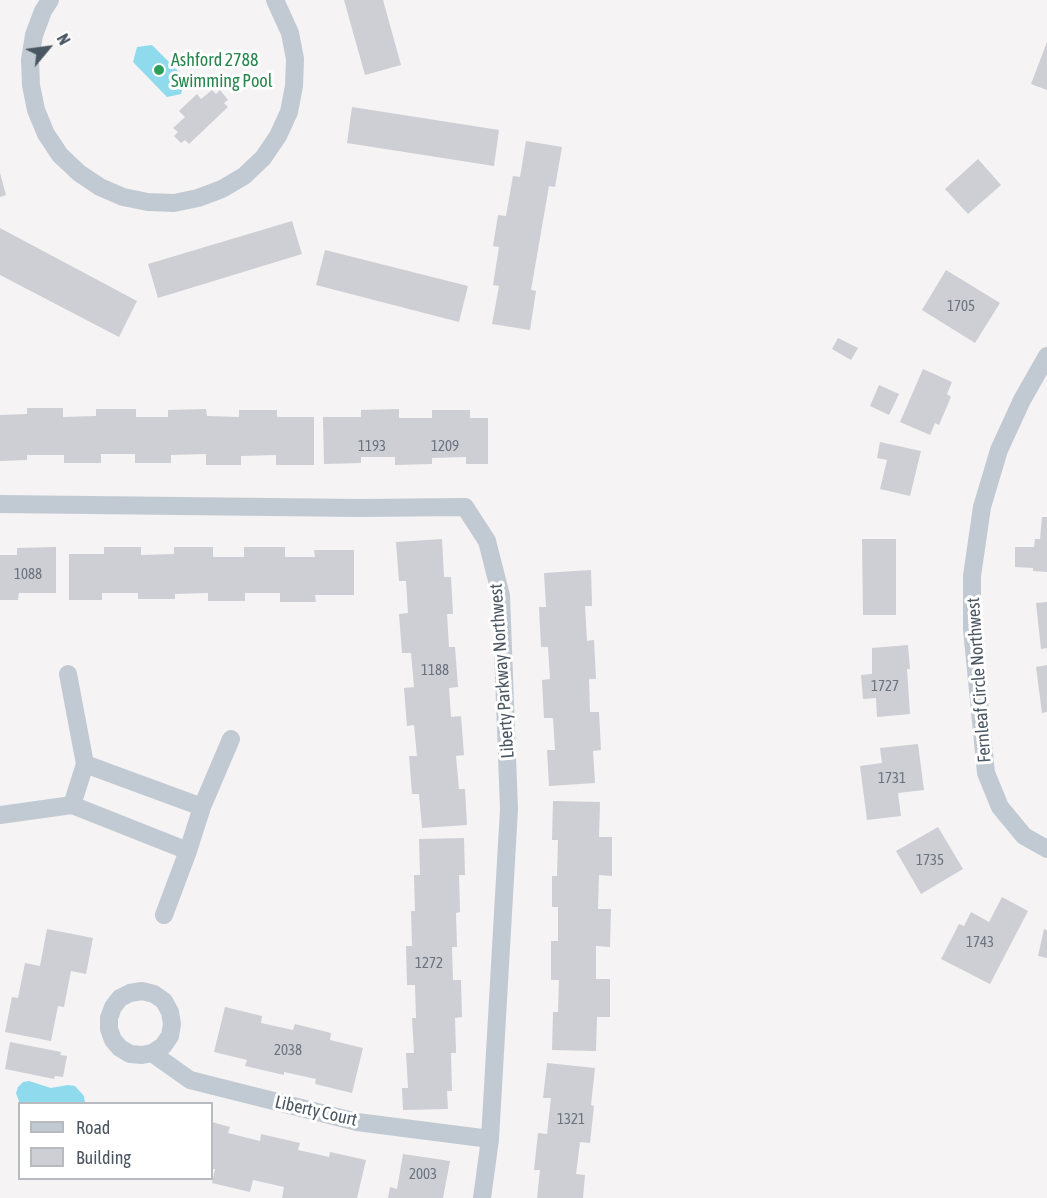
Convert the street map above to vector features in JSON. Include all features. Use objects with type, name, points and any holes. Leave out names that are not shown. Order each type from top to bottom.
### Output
[{"type":"street","points":[[50,0],[34,35],[30,60],[34,102],[46,134],[66,161],[100,187],[132,199],[174,203],[198,198],[222,189],[244,176],[263,158],[278,136],[291,104],[295,59],[290,33],[275,0]]},
{"type":"street","name":"Fernleaf Circle Northwest","points":[[1047,356],[1022,400],[999,450],[982,507],[972,576],[972,629],[986,773],[1000,807],[1024,836],[1047,849]]},
{"type":"street","name":"Liberty Parkway Northwest","points":[[0,504],[465,507],[488,541],[501,596],[509,809],[490,1139],[482,1198]]},
{"type":"street","points":[[68,674],[86,764],[72,805]]},
{"type":"street","points":[[164,915],[202,807],[231,739]]},
{"type":"street","points":[[86,764],[202,807]]},
{"type":"street","points":[[0,815],[72,805],[188,851]]},
{"type":"street","name":"Liberty Court","points":[[152,1053],[190,1080],[357,1122],[490,1139]]},
{"type":"water","name":"Ashford 2788 Swimming Pool","points":[[152,45],[185,78],[181,94],[167,97],[133,62],[137,47]]},
{"type":"water","points":[[29,1081],[51,1088],[75,1086],[84,1096],[85,1102],[19,1102],[16,1093],[23,1082]]},
{"type":"building","points":[[344,0],[383,0],[401,65],[365,75]]},
{"type":"building","points":[[1047,42],[1047,90],[1031,84]]},
{"type":"building","points":[[212,90],[216,94],[220,90],[228,100],[224,103],[228,107],[189,144],[185,140],[181,143],[174,136],[178,132],[173,128],[185,117],[179,111],[197,94],[201,99]]},
{"type":"building","points":[[352,107],[499,130],[494,166],[347,143]]},
{"type":"building","points":[[526,141],[562,147],[555,187],[549,186],[531,290],[536,291],[530,330],[492,324],[499,286],[493,285],[499,247],[493,246],[498,215],[506,216],[513,176],[520,177]]},
{"type":"building","points":[[978,159],[1001,185],[968,214],[945,189]]},
{"type":"building","points":[[0,173],[6,195],[0,197]]},
{"type":"building","points":[[292,221],[302,254],[158,298],[148,264]]},
{"type":"building","points":[[0,228],[137,301],[119,337],[0,275]]},
{"type":"building","points":[[325,250],[468,286],[459,322],[316,285]]},
{"type":"building","points":[[946,270],[1000,303],[975,343],[922,310]]},
{"type":"building","points":[[838,338],[858,348],[851,360],[832,349]]},
{"type":"building","points":[[923,369],[952,382],[947,394],[951,397],[939,425],[935,423],[930,435],[900,422]]},
{"type":"building","points":[[879,385],[899,394],[889,415],[870,406]]},
{"type":"building","points":[[27,408],[63,408],[63,417],[96,416],[96,409],[136,409],[136,417],[168,417],[168,410],[206,409],[207,416],[239,417],[239,410],[277,410],[277,417],[314,417],[314,465],[276,465],[276,455],[241,456],[241,465],[206,465],[206,454],[171,455],[171,463],[135,463],[135,454],[101,454],[101,463],[64,463],[64,455],[27,455],[27,460],[0,461],[0,415],[27,414]]},
{"type":"building","points":[[399,409],[399,418],[432,418],[432,410],[470,410],[470,418],[488,418],[488,464],[466,464],[466,457],[432,458],[432,464],[395,465],[395,457],[361,457],[361,463],[324,464],[323,417],[361,417],[361,410]]},
{"type":"building","points":[[880,442],[921,451],[910,496],[880,489],[887,460],[877,458]]},
{"type":"building","points":[[1042,517],[1047,517],[1047,572],[1015,567],[1015,547],[1034,547],[1035,539],[1040,539]]},
{"type":"building","points":[[442,539],[444,577],[451,577],[453,614],[447,614],[449,647],[455,647],[458,687],[449,688],[451,717],[461,716],[464,755],[456,756],[459,789],[465,789],[467,825],[422,828],[419,794],[412,794],[409,756],[417,756],[414,725],[407,726],[404,688],[414,687],[411,653],[402,653],[399,614],[408,613],[406,581],[399,581],[396,542]]},
{"type":"building","points":[[862,539],[896,539],[896,615],[863,615]]},
{"type":"building","points":[[56,547],[56,593],[19,593],[18,600],[0,600],[0,555],[17,555],[17,548]]},
{"type":"building","points":[[104,547],[141,547],[141,555],[174,554],[174,547],[213,547],[213,557],[244,557],[244,547],[285,547],[285,557],[315,557],[314,550],[354,550],[354,595],[315,595],[316,602],[280,602],[280,593],[245,593],[245,601],[208,601],[208,593],[175,594],[175,599],[138,599],[138,593],[102,593],[102,600],[69,600],[69,554],[104,554]]},
{"type":"building","points":[[591,570],[592,606],[585,606],[587,641],[594,640],[596,679],[589,679],[590,712],[599,712],[601,750],[593,751],[595,783],[549,786],[547,750],[555,750],[553,718],[544,718],[542,680],[550,679],[548,647],[541,647],[539,607],[546,607],[544,573]]},
{"type":"building","points":[[1047,602],[1047,648],[1041,649],[1036,603]]},
{"type":"building","points":[[908,645],[910,714],[877,717],[876,698],[863,699],[861,675],[872,674],[872,648]]},
{"type":"building","points":[[1047,665],[1047,712],[1042,713],[1036,667]]},
{"type":"building","points":[[918,744],[924,790],[898,793],[901,816],[867,820],[860,766],[882,763],[880,748]]},
{"type":"building","points":[[553,801],[600,802],[599,837],[612,837],[612,876],[599,875],[598,909],[611,909],[610,947],[596,946],[596,979],[610,979],[610,1017],[597,1017],[596,1051],[552,1050],[553,1012],[558,1012],[559,980],[551,980],[551,941],[558,941],[558,907],[552,907],[552,876],[557,876],[558,840],[552,840]]},
{"type":"building","points":[[938,827],[963,869],[921,894],[896,851]]},
{"type":"building","points":[[464,838],[465,875],[459,875],[460,912],[456,913],[457,947],[452,947],[453,980],[461,980],[462,1017],[455,1018],[456,1053],[451,1053],[452,1091],[447,1091],[448,1109],[403,1110],[402,1088],[408,1088],[406,1053],[414,1053],[412,1018],[416,1018],[415,985],[407,985],[406,946],[412,946],[411,911],[415,911],[414,875],[420,875],[419,839]]},
{"type":"building","points":[[1002,897],[1028,911],[990,984],[941,959],[959,924],[964,926],[971,912],[989,922]]},
{"type":"building","points":[[47,929],[93,938],[86,974],[71,971],[64,1007],[58,1006],[51,1041],[5,1032],[12,997],[18,998],[25,963],[40,966]]},
{"type":"building","points":[[1044,929],[1047,930],[1047,958],[1038,956]]},
{"type":"building","points":[[225,1007],[262,1016],[261,1023],[293,1030],[295,1024],[331,1033],[330,1040],[363,1048],[352,1093],[315,1084],[316,1079],[284,1072],[284,1075],[245,1066],[247,1060],[214,1052]]},
{"type":"building","points":[[10,1042],[61,1052],[60,1055],[67,1056],[63,1077],[55,1076],[54,1079],[5,1069]]},
{"type":"building","points":[[547,1063],[595,1068],[590,1143],[580,1142],[576,1174],[585,1175],[583,1198],[537,1198],[540,1170],[534,1170],[538,1133],[547,1134],[551,1098],[543,1098]]},
{"type":"building","points":[[213,1122],[230,1127],[228,1133],[260,1141],[261,1134],[300,1143],[298,1150],[329,1157],[330,1152],[366,1160],[357,1198],[282,1198],[284,1187],[253,1180],[250,1192],[212,1183],[215,1169],[213,1169]]},
{"type":"building","points":[[403,1154],[450,1161],[443,1198],[388,1198],[390,1187],[397,1189]]},
{"type":"place","name":"Ashford 2788 Swimming Pool","points":[[159,70]]}]
